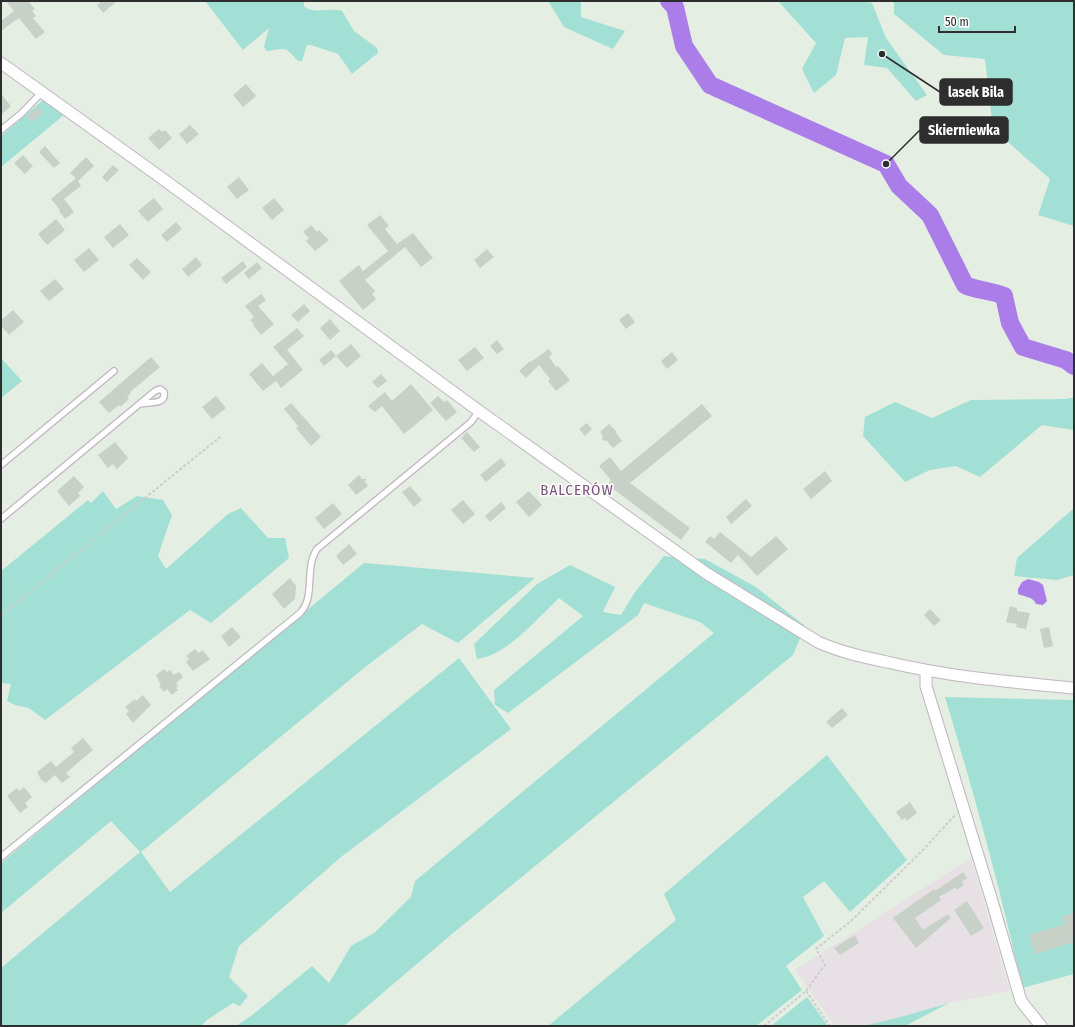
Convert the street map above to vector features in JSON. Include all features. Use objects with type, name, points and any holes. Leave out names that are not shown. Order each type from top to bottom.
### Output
[{"type":"street","points":[[1,62],[479,411],[706,573],[818,642],[836,650],[854,655],[926,671],[975,678],[1074,688]]},
{"type":"street","points":[[926,671],[926,686],[1021,1001],[1041,1026]]},
{"type":"lane","points":[[1,130],[42,92]]},
{"type":"lane","points":[[1,465],[114,371]]},
{"type":"lane","points":[[1,519],[141,404]]},
{"type":"lane","points":[[1,857],[300,613],[306,603],[311,562],[317,549],[470,422],[479,411]]},
{"type":"path","points":[[1,615],[220,437]]},
{"type":"path","points":[[764,1026],[806,991],[825,965],[816,949],[851,921],[921,852],[957,813],[964,810]]},
{"type":"path","points":[[806,991],[830,1026]]},
{"type":"shaded area","points":[[205,1],[304,1],[304,6],[308,9],[342,11],[354,31],[377,48],[378,53],[352,74],[338,54],[311,45],[307,45],[302,61],[298,61],[285,49],[267,51],[264,47],[269,28],[243,50]]},
{"type":"shaded area","points":[[548,1],[581,1],[581,17],[625,31],[613,49],[564,27]]},
{"type":"shaded area","points":[[778,1],[867,1],[872,3],[886,38],[927,95],[916,101],[887,68],[864,65],[868,37],[845,38],[836,75],[814,93],[802,69],[816,43]]},
{"type":"shaded area","points":[[894,1],[1074,1],[1074,226],[1038,215],[1050,179],[993,129],[985,59],[944,55],[894,14]]},
{"type":"shaded area","points":[[43,100],[64,115],[1,167],[1,136]]},
{"type":"shaded area","points":[[1,358],[22,381],[1,398]]},
{"type":"shaded area","points":[[1074,397],[1074,430],[1042,425],[980,477],[956,466],[930,470],[905,482],[863,436],[865,417],[895,402],[932,418],[971,400],[1066,399]]},
{"type":"shaded area","points":[[103,491],[116,509],[137,496],[163,500],[172,515],[158,556],[166,569],[228,514],[241,508],[268,538],[285,538],[289,558],[211,623],[190,610],[45,720],[29,708],[15,705],[7,701],[11,684],[1,683],[1,571],[88,500],[91,503]]},
{"type":"shaded area","points":[[1074,508],[1074,575],[1057,580],[1014,576],[1017,558]]},
{"type":"shaded area","points":[[664,556],[705,559],[756,587],[805,626],[793,655],[452,934],[344,1026],[236,1026],[251,1016],[312,966],[329,983],[351,946],[374,933],[411,897],[415,881],[714,633],[700,622],[644,603],[638,615],[508,713],[495,705],[494,690],[583,616],[559,598],[510,644],[488,656],[477,659],[474,644],[537,584],[570,565],[615,587],[603,612],[621,615],[635,592]]},
{"type":"shaded area","points":[[364,563],[535,578],[458,643],[422,624],[364,668],[141,852],[170,892],[459,658],[511,729],[341,857],[239,946],[229,977],[248,996],[240,1006],[233,1003],[207,1020],[201,1026],[1,1026],[1,968],[140,852],[111,821],[1,913],[1,863]]},
{"type":"shaded area","points":[[1028,579],[1039,582],[1043,585],[1047,601],[1043,605],[1036,604],[1033,600],[1018,594],[1018,589],[1022,582]]},
{"type":"shaded area","points":[[945,697],[1074,700],[1074,974],[1022,988],[986,842]]},
{"type":"shaded area","points":[[827,755],[907,860],[850,912],[824,881],[803,897],[824,936],[786,966],[802,990],[756,1026],[548,1026],[676,920],[664,894]]},
{"type":"shaded area","points":[[971,858],[1010,991],[949,1003],[863,1026],[835,1026],[795,970]]},
{"type":"shaded area","points":[[807,997],[828,1026],[771,1026]]},
{"type":"shaded area","points":[[949,1003],[905,1026],[863,1026],[897,1018]]},
{"type":"building","points":[[6,1],[28,1],[35,9],[32,11],[36,16],[33,18],[45,32],[36,39],[19,18],[1,31],[1,21],[14,11]]},
{"type":"building","points":[[102,1],[117,1],[103,13],[97,5]]},
{"type":"building","points":[[246,84],[256,96],[243,107],[233,95]]},
{"type":"building","points":[[1,94],[11,106],[1,115]]},
{"type":"building","points":[[38,107],[43,113],[32,122],[27,116]]},
{"type":"building","points":[[190,125],[199,134],[187,144],[179,134]]},
{"type":"building","points":[[159,129],[162,132],[165,130],[172,138],[159,150],[148,138]]},
{"type":"building","points":[[45,146],[60,163],[54,168],[39,152]]},
{"type":"building","points":[[23,155],[33,166],[25,174],[14,163]]},
{"type":"building","points":[[86,157],[94,166],[78,181],[81,186],[64,199],[74,212],[65,219],[51,199],[76,178],[70,173]]},
{"type":"building","points":[[113,165],[119,170],[107,182],[102,177]]},
{"type":"building","points":[[239,177],[249,190],[237,199],[227,187]]},
{"type":"building","points":[[154,198],[163,209],[148,222],[138,211]]},
{"type":"building","points":[[274,198],[284,210],[272,220],[262,208]]},
{"type":"building","points":[[380,215],[389,226],[385,229],[397,244],[413,233],[433,258],[421,267],[405,247],[365,280],[375,291],[372,294],[376,299],[363,310],[339,281],[359,265],[363,271],[388,251],[367,225]]},
{"type":"building","points":[[56,219],[65,230],[47,245],[38,234]]},
{"type":"building","points":[[176,222],[182,229],[167,242],[161,235]]},
{"type":"building","points":[[120,224],[129,235],[113,248],[104,237]]},
{"type":"building","points":[[311,225],[317,232],[319,230],[329,240],[315,251],[306,241],[309,238],[303,232]]},
{"type":"building","points":[[89,248],[99,260],[84,272],[74,260]]},
{"type":"building","points":[[487,249],[494,257],[480,268],[474,260]]},
{"type":"building","points":[[196,257],[202,265],[188,277],[182,269]]},
{"type":"building","points":[[137,258],[151,272],[143,280],[129,265]]},
{"type":"building","points":[[243,261],[247,267],[226,284],[221,278]]},
{"type":"building","points":[[257,262],[262,268],[249,279],[244,273]]},
{"type":"building","points":[[55,279],[64,289],[49,301],[40,291]]},
{"type":"building","points":[[261,294],[266,300],[258,306],[274,324],[261,335],[250,320],[254,317],[245,306]]},
{"type":"building","points":[[304,304],[310,311],[298,322],[291,315]]},
{"type":"building","points":[[13,310],[24,322],[9,335],[1,326],[1,320]]},
{"type":"building","points":[[628,313],[635,322],[626,329],[619,320]]},
{"type":"building","points":[[330,319],[340,331],[330,340],[320,328]]},
{"type":"building","points":[[297,328],[304,336],[287,350],[303,370],[281,388],[276,381],[263,391],[249,374],[262,363],[273,376],[288,364],[273,347]]},
{"type":"building","points":[[497,340],[504,349],[497,354],[490,346]]},
{"type":"building","points":[[351,344],[361,356],[347,368],[336,356]]},
{"type":"building","points":[[475,347],[484,358],[467,371],[458,360]]},
{"type":"building","points":[[549,349],[552,354],[549,357],[556,367],[558,366],[570,380],[556,391],[548,381],[550,379],[539,365],[526,378],[519,371],[530,361],[531,362]]},
{"type":"building","points":[[331,350],[336,356],[324,366],[319,360]]},
{"type":"building","points":[[672,352],[678,360],[667,369],[661,361]]},
{"type":"building","points":[[151,357],[160,367],[130,392],[131,393],[127,397],[129,399],[120,407],[119,405],[109,413],[99,402]]},
{"type":"building","points":[[381,374],[387,381],[378,388],[372,382]]},
{"type":"building","points":[[411,384],[433,410],[404,434],[382,406],[375,412],[368,406],[385,392],[392,401]]},
{"type":"building","points":[[216,396],[226,408],[212,419],[202,407]]},
{"type":"building","points":[[438,396],[444,402],[447,400],[457,412],[446,421],[430,403]]},
{"type":"building","points":[[291,403],[321,437],[311,446],[296,428],[298,426],[284,409]]},
{"type":"building","points":[[702,404],[712,416],[630,483],[690,528],[681,540],[608,485],[611,480],[599,466],[610,457],[621,471]]},
{"type":"building","points":[[587,423],[592,429],[585,436],[579,429]]},
{"type":"building","points":[[609,424],[616,431],[622,441],[613,448],[607,441],[602,440],[603,436],[600,432]]},
{"type":"building","points":[[467,432],[480,447],[474,452],[461,438]]},
{"type":"building","points":[[115,442],[128,458],[117,469],[113,464],[108,468],[98,455]]},
{"type":"building","points":[[501,458],[506,465],[486,482],[480,475]]},
{"type":"building","points":[[825,471],[832,481],[811,499],[803,489]]},
{"type":"building","points":[[359,475],[362,479],[366,479],[365,482],[368,486],[356,495],[348,485]]},
{"type":"building","points":[[74,476],[84,487],[78,493],[80,496],[69,506],[57,491]]},
{"type":"building","points":[[410,486],[422,500],[414,507],[402,492]]},
{"type":"building","points":[[529,491],[542,505],[529,517],[516,502]]},
{"type":"building","points":[[746,499],[752,506],[731,524],[726,517]]},
{"type":"building","points":[[463,500],[475,514],[463,524],[451,510]]},
{"type":"building","points":[[501,502],[506,508],[490,522],[485,516]]},
{"type":"building","points":[[333,503],[342,514],[324,529],[315,518]]},
{"type":"building","points":[[720,532],[751,557],[776,536],[788,549],[757,576],[738,555],[731,563],[705,542],[710,536],[714,539]]},
{"type":"building","points":[[349,544],[357,554],[343,565],[336,556]]},
{"type":"building","points":[[290,578],[296,586],[295,599],[284,609],[272,594]]},
{"type":"building","points":[[1010,606],[1017,608],[1017,611],[1030,613],[1026,629],[1016,627],[1017,624],[1006,622]]},
{"type":"building","points":[[930,609],[941,620],[934,626],[924,615]]},
{"type":"building","points":[[232,627],[241,637],[229,647],[221,636]]},
{"type":"building","points":[[1049,627],[1053,646],[1044,648],[1040,629]]},
{"type":"building","points":[[195,649],[199,653],[202,650],[210,659],[193,671],[186,662],[189,659],[186,656]]},
{"type":"building","points":[[164,669],[167,672],[170,670],[174,675],[179,672],[183,677],[176,683],[178,686],[176,688],[178,690],[172,695],[167,689],[164,692],[159,686],[161,685],[156,675]]},
{"type":"building","points":[[143,695],[151,705],[133,723],[126,714],[129,711],[125,707]]},
{"type":"building","points":[[842,708],[848,715],[832,728],[826,722]]},
{"type":"building","points":[[83,738],[93,750],[66,773],[70,777],[62,783],[55,775],[46,783],[41,780],[37,772],[51,761],[56,767],[74,752],[71,748]]},
{"type":"building","points":[[24,787],[32,797],[25,803],[28,807],[20,813],[7,796],[17,788],[19,791]]},
{"type":"building","points":[[910,802],[917,813],[907,821],[905,818],[902,820],[896,812]]},
{"type":"building","points":[[963,872],[967,878],[962,882],[964,885],[957,890],[956,887],[939,897],[941,900],[915,918],[923,930],[948,914],[951,918],[916,948],[893,918],[934,889],[935,891]]},
{"type":"building","points":[[967,901],[984,928],[971,936],[954,910]]},
{"type":"building","points":[[1074,913],[1074,942],[1035,954],[1029,935],[1065,924],[1062,917]]},
{"type":"building","points":[[855,935],[859,943],[840,955],[834,948]]},
{"type":"waterway","points":[[669,1],[675,7],[684,46],[710,85],[886,164],[899,186],[930,215],[965,285],[1004,296],[1010,323],[1023,347],[1066,360],[1074,366]]},
{"type":"place","name":"lasek Bila","points":[[882,54]]},
{"type":"place","name":"Skierniewka","points":[[886,164]]},
{"type":"district","name":"BALCERÓW","points":[[577,490]]}]
